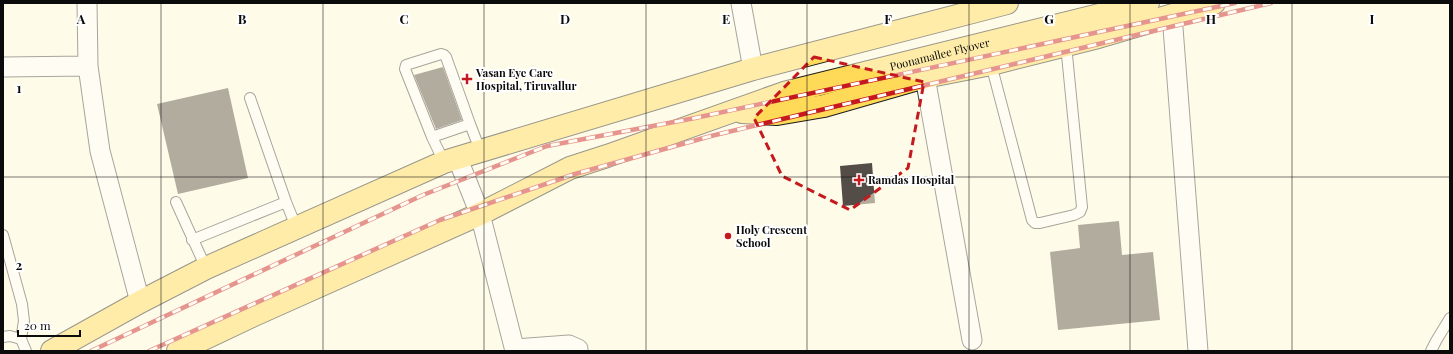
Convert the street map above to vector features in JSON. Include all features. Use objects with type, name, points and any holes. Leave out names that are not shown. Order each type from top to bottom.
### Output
[{"type":"main road","points":[[52,351],[140,302],[206,268],[297,229],[451,159],[753,69],[1007,3]]},
{"type":"main road","name":"Poonamallee Flyover","points":[[178,351],[480,214],[570,168],[734,112],[784,93],[1148,3]]},
{"type":"main road","points":[[734,112],[777,114],[824,106],[925,77],[991,64],[1066,45],[1214,3]]},
{"type":"street","points":[[87,3],[88,66],[100,151],[140,302]]},
{"type":"street","points":[[741,3],[753,69]]},
{"type":"street","points":[[1172,15],[1198,351]]},
{"type":"street","points":[[3,67],[88,66]]},
{"type":"street","points":[[925,77],[972,340]]},
{"type":"street","points":[[451,159],[480,214],[515,350],[569,345],[578,349],[578,351]]},
{"type":"lane","points":[[991,64],[1032,220],[1035,223],[1040,224],[1074,215],[1080,212],[1082,207],[1066,45]]},
{"type":"lane","points":[[451,159],[432,137],[405,69],[406,65],[444,54],[480,150]]},
{"type":"lane","points":[[250,98],[286,202],[297,229]]},
{"type":"lane","points":[[432,137],[470,124]]},
{"type":"lane","points":[[176,202],[206,268]]},
{"type":"lane","points":[[192,240],[286,202]]},
{"type":"lane","points":[[3,235],[22,304],[24,321],[20,339],[26,351]]},
{"type":"lane","points":[[1432,351],[1436,341],[1450,318]]},
{"type":"lane","points":[[3,337],[10,336],[20,339]]},
{"type":"highlighted area","points":[[814,57],[924,82],[908,168],[850,210],[782,176],[754,118]]},
{"type":"building","points":[[443,67],[462,120],[436,129],[414,75]]},
{"type":"building","points":[[228,88],[248,178],[178,194],[157,104]]},
{"type":"building","points":[[872,163],[875,203],[843,206],[840,166]]},
{"type":"building","points":[[1119,221],[1122,255],[1153,252],[1160,320],[1058,330],[1050,252],[1080,248],[1078,225]]},
{"type":"railway","points":[[91,351],[423,195],[547,146],[695,118],[1235,3]]},
{"type":"railway","points":[[149,351],[440,220],[575,174],[711,136],[1271,3]]},
{"type":"place","name":"Vasan Eye Care Hospital, Tiruvallur","points":[[467,79]]},
{"type":"place","name":"Ramdas Hospital","points":[[859,180]]},
{"type":"place","name":"Holy Crescent School","points":[[728,236]]}]
